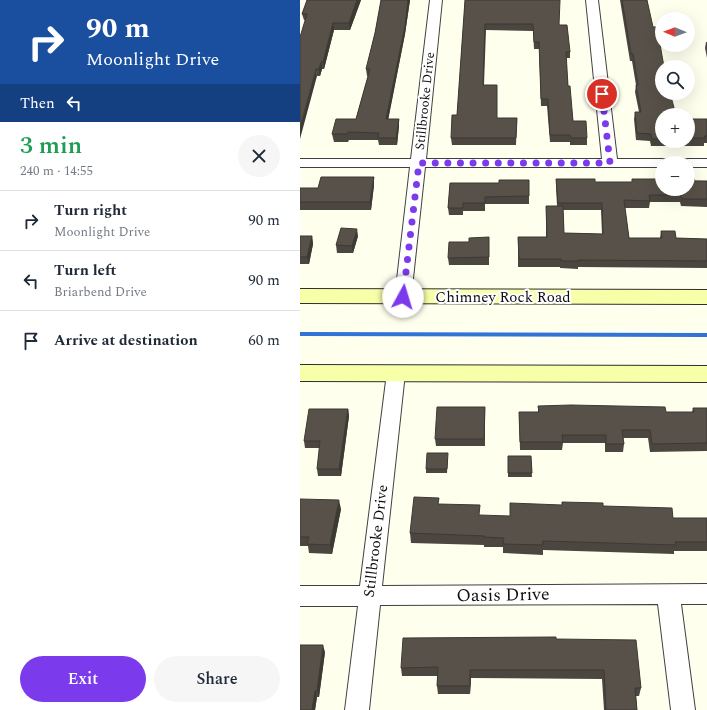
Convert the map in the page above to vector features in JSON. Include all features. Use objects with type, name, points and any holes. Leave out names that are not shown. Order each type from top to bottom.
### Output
[{"type":"main road","name":"Chimney Rock Road","points":[[300,296],[707,297]]},
{"type":"main road","points":[[300,373],[707,374]]},
{"type":"street","name":"Stillbrooke Drive","points":[[403,297],[436,0]]},
{"type":"street","points":[[592,0],[610,163]]},
{"type":"street","points":[[300,163],[655,163]]},
{"type":"street","points":[[695,163],[707,163]]},
{"type":"street","name":"Stillbrooke Drive","points":[[357,710],[396,373]]},
{"type":"street","points":[[668,594],[683,710]]},
{"type":"street","name":"Oasis Drive","points":[[300,596],[370,597],[707,594]]},
{"type":"building","points":[[307,0],[357,0],[349,23],[333,23],[323,62],[321,62],[319,69],[316,69],[300,128],[300,37],[307,14],[302,14]]},
{"type":"building","points":[[381,0],[408,0],[405,26],[386,119],[399,119],[396,138],[378,138],[379,133],[348,132],[347,134],[332,134],[336,119],[356,119],[370,69],[366,69]]},
{"type":"building","points":[[465,0],[560,0],[559,25],[567,25],[570,52],[566,52],[568,86],[570,86],[573,121],[586,121],[587,138],[571,138],[570,135],[550,135],[548,99],[541,99],[539,42],[534,42],[533,24],[485,24],[483,85],[497,85],[497,118],[517,118],[516,138],[451,138],[452,115],[457,115]]},
{"type":"building","points":[[622,0],[647,0],[653,27],[655,27],[655,52],[661,52],[663,60],[655,60],[655,100],[672,100],[674,108],[655,108],[655,139],[652,139],[651,134],[637,133],[635,112],[641,112],[636,85],[638,85],[633,54],[631,54]]},
{"type":"building","points":[[695,119],[707,119],[707,136],[704,136],[705,138],[695,138]]},
{"type":"building","points":[[321,177],[374,177],[370,202],[300,202],[300,188],[318,188]]},
{"type":"building","points":[[556,179],[595,179],[595,182],[632,182],[632,179],[655,179],[655,195],[649,195],[650,201],[624,200],[629,238],[662,238],[661,231],[675,231],[676,238],[707,239],[707,261],[561,261],[561,259],[519,259],[518,237],[547,237],[546,206],[563,206],[564,233],[603,234],[602,203],[558,203]]},
{"type":"building","points":[[499,180],[529,180],[529,196],[485,197],[485,203],[463,203],[463,208],[448,208],[450,183],[499,183]]},
{"type":"building","points":[[695,181],[707,181],[707,199],[682,199],[681,196],[695,196]]},
{"type":"building","points":[[341,228],[357,229],[352,246],[336,245]]},
{"type":"building","points":[[300,236],[312,236],[307,257],[300,257]]},
{"type":"building","points":[[489,237],[489,257],[448,258],[449,242],[469,242],[469,238]]},
{"type":"building","points":[[571,405],[665,407],[666,412],[694,412],[693,408],[707,408],[707,443],[652,444],[650,430],[622,430],[624,444],[606,444],[606,435],[562,435],[563,442],[520,442],[519,412],[539,412],[538,406]]},
{"type":"building","points":[[437,407],[485,407],[484,439],[435,439]]},
{"type":"building","points":[[309,409],[348,409],[339,469],[317,469],[320,441],[304,441]]},
{"type":"building","points":[[427,453],[448,453],[447,469],[426,469]]},
{"type":"building","points":[[508,456],[531,456],[532,473],[508,473]]},
{"type":"building","points":[[414,497],[439,498],[438,504],[480,505],[479,515],[510,516],[510,503],[562,505],[562,502],[603,503],[603,506],[672,508],[673,518],[707,518],[707,542],[675,542],[676,545],[543,541],[543,545],[503,544],[504,538],[410,533]]},
{"type":"building","points":[[300,499],[339,500],[330,545],[307,544],[309,537],[300,537]]},
{"type":"building","points":[[556,637],[556,639],[636,640],[641,688],[635,688],[637,710],[606,710],[604,670],[470,670],[470,686],[437,686],[438,667],[401,668],[403,638]]},
{"type":"building","points":[[300,645],[323,645],[317,691],[315,691],[312,710],[300,710]]},
{"type":"waterway","points":[[300,334],[707,335]]},
{"type":"route","points":[[403,297],[419,163],[610,163],[602,94]]}]
